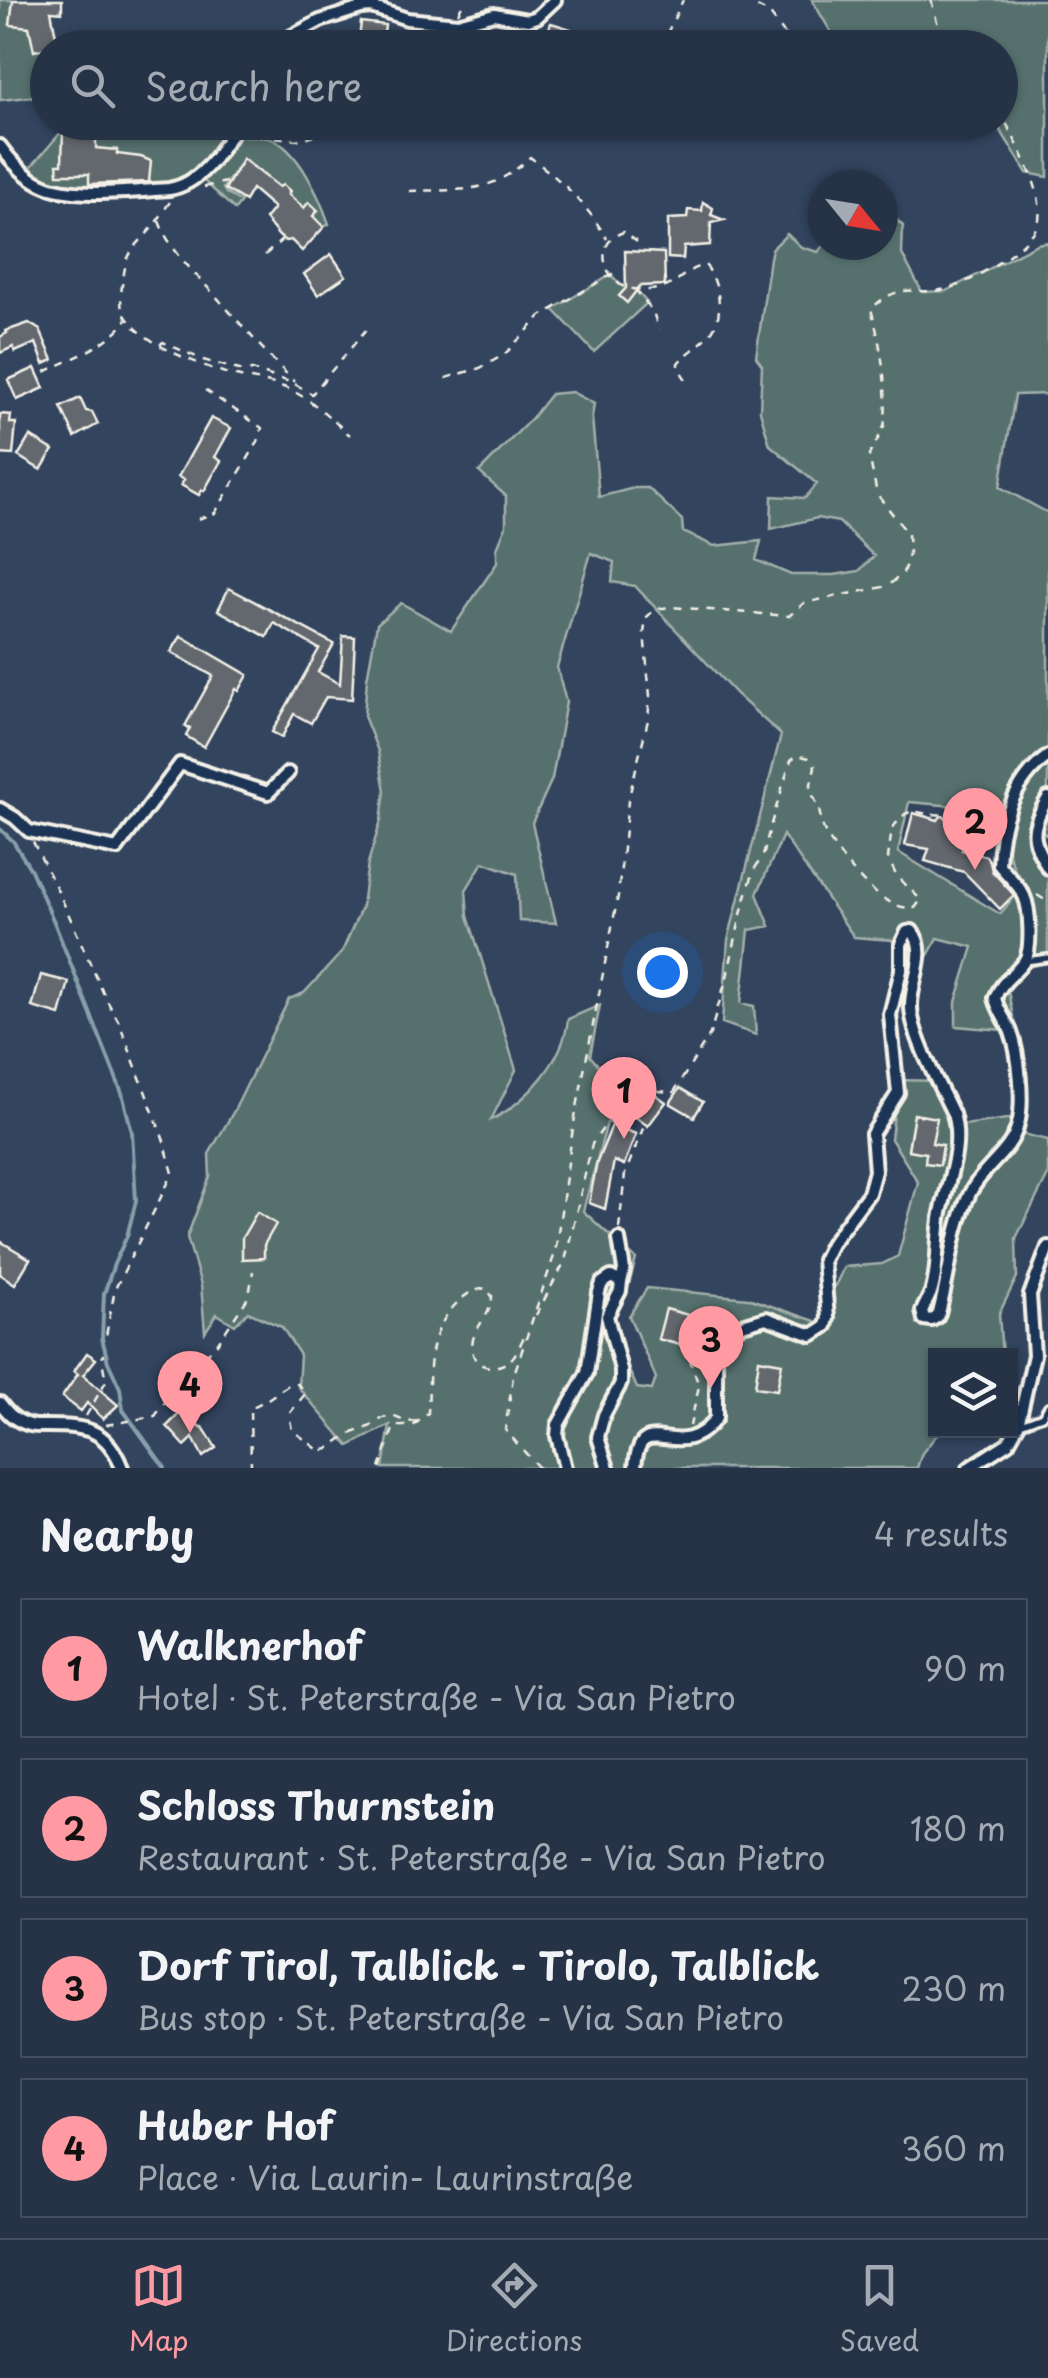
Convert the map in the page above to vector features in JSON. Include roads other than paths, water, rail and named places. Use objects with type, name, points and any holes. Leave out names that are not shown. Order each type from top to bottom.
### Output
[{"type":"street","points":[[302,30],[320,20],[371,7],[407,19],[458,24],[494,14],[528,20],[555,0]]},
{"type":"street","points":[[0,146],[36,182],[60,190],[126,191],[189,184],[227,140]]},
{"type":"street","points":[[635,1468],[637,1451],[650,1438],[687,1440],[716,1418],[716,1346],[729,1328],[766,1318],[812,1335],[826,1326],[822,1260],[869,1193],[875,1172],[872,1134],[898,1093],[890,1016],[901,970],[901,944],[907,932],[912,931],[920,947],[911,1016],[956,1126],[957,1146],[940,1217],[935,1272],[922,1311],[924,1319],[937,1317],[959,1219],[970,1193],[1007,1147],[1018,1124],[1016,1047],[995,998],[1003,982],[1024,961],[1028,948],[1027,905],[1024,893],[999,865],[1001,832],[1004,818],[1024,782],[1048,756]]},
{"type":"street","points":[[0,809],[29,831],[117,849],[180,764],[268,793],[288,773]]},
{"type":"street","points":[[1048,798],[1036,820],[1034,838],[1048,868]]},
{"type":"street","points":[[608,1468],[598,1437],[621,1382],[607,1316],[620,1291],[624,1270],[618,1240]]},
{"type":"street","points":[[1018,1425],[1034,1355],[1030,1294],[1048,1247]]},
{"type":"street","points":[[565,1468],[558,1425],[587,1373],[602,1283],[611,1277],[621,1282]]},
{"type":"street","points":[[0,1404],[11,1416],[30,1426],[80,1426],[94,1432],[112,1447],[122,1468]]},
{"type":"street","points":[[969,1468],[1010,1438]]},
{"type":"lane","points":[[1024,961],[1048,958]]},
{"type":"lane","points":[[1018,1425],[1042,1416],[1048,1406]]},
{"type":"waterway","points":[[0,829],[13,841],[31,870],[122,1093],[132,1132],[136,1201],[104,1294],[102,1338],[120,1388],[123,1410],[165,1468]]},
{"type":"place","name":"Schloss Thurnstein","points":[[975,870]]},
{"type":"place","name":"Walknerhof","points":[[624,1139]]},
{"type":"place","name":"Dorf Tirol, Talblick - Tirolo, Talblick","points":[[711,1388]]},
{"type":"place","name":"Huber Hof","points":[[190,1433]]}]
